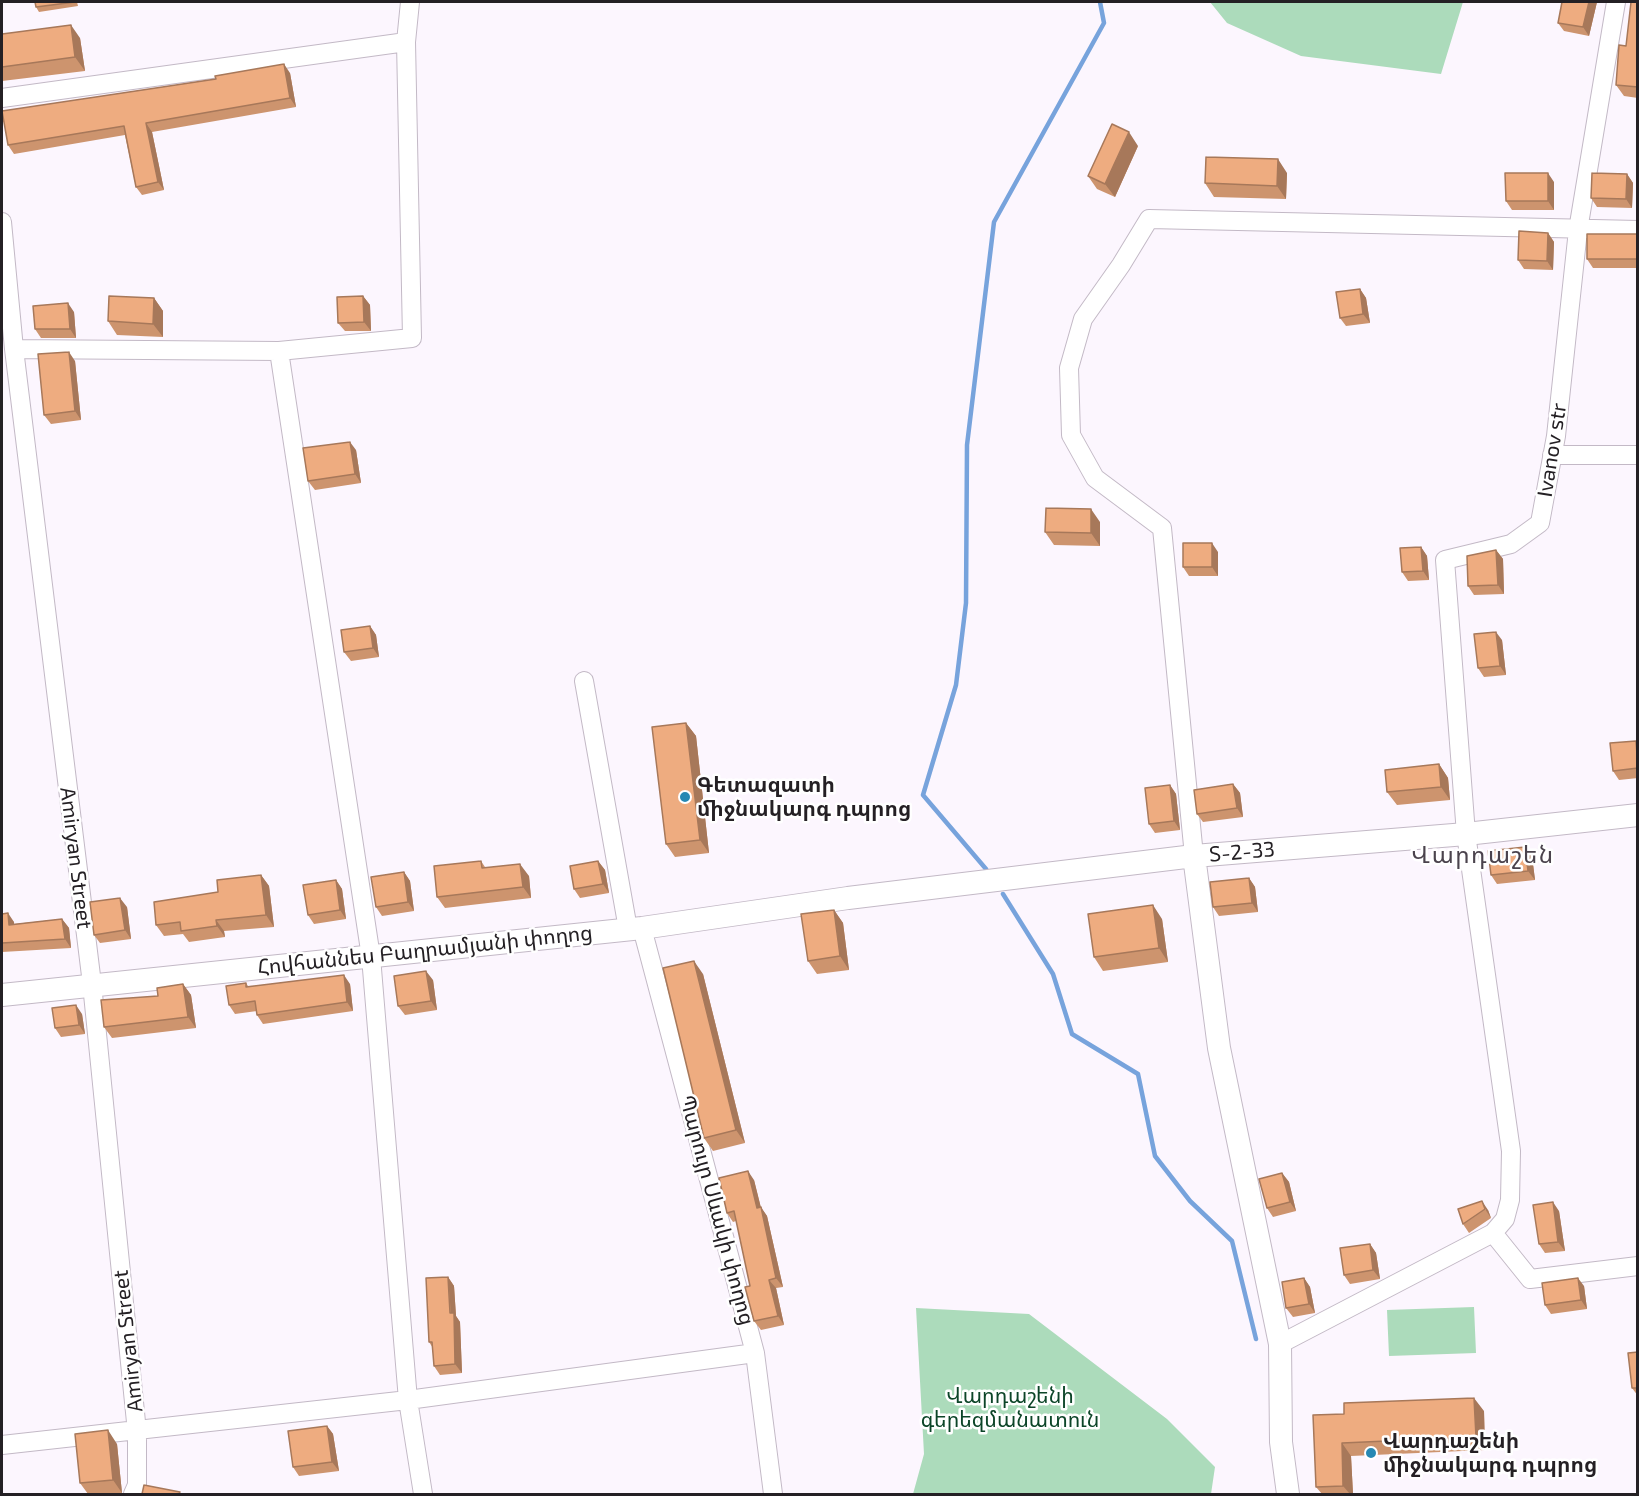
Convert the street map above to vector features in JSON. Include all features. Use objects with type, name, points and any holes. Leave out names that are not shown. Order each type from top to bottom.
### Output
[{"type":"street","points":[[14,349],[279,351],[412,338],[406,42],[410,2]]},
{"type":"street","name":"Ivanov str","points":[[1466,834],[1445,560],[1511,544],[1540,523],[1552,455],[1578,230],[1616,2]]},
{"type":"street","points":[[2,99],[406,42]]},
{"type":"street","points":[[1288,1494],[1281,1442],[1280,1344],[1219,1048],[1194,856],[1162,528],[1095,478],[1071,435],[1069,368],[1083,319],[1149,219],[1638,230]]},
{"type":"street","name":"Amiryan Street","points":[[2,222],[14,349],[92,984],[137,1432],[137,1485],[133,1494]]},
{"type":"street","points":[[279,351],[371,957],[408,1400],[423,1494]]},
{"type":"street","points":[[1552,455],[1638,455]]},
{"type":"street","name":"Պարույր Սևակի փողոց","points":[[584,681],[635,929],[755,1353],[773,1494]]},
{"type":"street","name":"Տ-2-33","points":[[848,898],[1194,856],[1466,834],[1638,815]]},
{"type":"street","points":[[1280,1344],[1493,1233],[1505,1219],[1510,1200],[1511,1151],[1466,834]]},
{"type":"street","name":"Հովհաննես Բաղրամյանի փողոց","points":[[2,995],[635,929],[848,898]]},
{"type":"street","points":[[1493,1233],[1530,1279],[1638,1266]]},
{"type":"street","points":[[2,1445],[137,1432],[408,1400],[755,1353]]},
{"type":"green space","points":[[1210,2],[1463,2],[1441,74],[1301,56],[1227,23]]},
{"type":"green space","points":[[1474,1307],[1476,1353],[1389,1356],[1387,1310]]},
{"type":"green space","name":"Վարդաշենի գերեզմանատուն","points":[[916,1308],[1029,1314],[1167,1419],[1215,1467],[1211,1494],[913,1494],[924,1454]]},
{"type":"building","points":[[35,2],[75,2],[36,7]]},
{"type":"building","points":[[1562,2],[1589,2],[1583,27],[1558,23]]},
{"type":"building","points":[[1631,2],[1638,2],[1638,87],[1616,85],[1619,45],[1626,46]]},
{"type":"building","points":[[71,25],[75,57],[2,67],[2,34]]},
{"type":"building","points":[[284,64],[290,98],[146,123],[158,182],[136,187],[124,126],[8,145],[2,111],[216,79],[215,76]]},
{"type":"building","points":[[1112,124],[1129,132],[1105,184],[1088,176]]},
{"type":"building","points":[[1206,157],[1278,159],[1277,186],[1205,183]]},
{"type":"building","points":[[1505,173],[1548,173],[1548,201],[1506,201]]},
{"type":"building","points":[[1592,173],[1627,174],[1626,199],[1591,198]]},
{"type":"building","points":[[1519,231],[1548,233],[1547,261],[1518,260]]},
{"type":"building","points":[[1587,234],[1638,234],[1638,259],[1587,259]]},
{"type":"building","points":[[1360,289],[1363,314],[1340,318],[1336,292]]},
{"type":"building","points":[[109,296],[154,298],[153,324],[108,321]]},
{"type":"building","points":[[363,296],[364,322],[338,323],[337,297]]},
{"type":"building","points":[[68,303],[70,329],[35,329],[33,306]]},
{"type":"building","points":[[69,352],[75,411],[44,415],[38,354]]},
{"type":"building","points":[[350,442],[355,474],[308,481],[303,448]]},
{"type":"building","points":[[1046,508],[1091,509],[1091,533],[1045,532]]},
{"type":"building","points":[[1183,543],[1212,543],[1212,567],[1183,567]]},
{"type":"building","points":[[1421,547],[1423,571],[1402,572],[1400,548]]},
{"type":"building","points":[[1496,550],[1498,585],[1468,586],[1467,556]]},
{"type":"building","points":[[370,626],[373,648],[344,652],[341,630]]},
{"type":"building","points":[[1496,632],[1500,666],[1478,668],[1474,634]]},
{"type":"building","name":"Գետազատի միջնակարգ դպրոց","points":[[686,723],[700,840],[666,844],[652,727]]},
{"type":"building","points":[[1636,741],[1638,768],[1613,771],[1610,743]]},
{"type":"building","points":[[1439,764],[1441,787],[1387,792],[1385,770]]},
{"type":"building","points":[[1233,784],[1237,808],[1197,814],[1194,790]]},
{"type":"building","points":[[1170,785],[1174,821],[1149,824],[1145,788]]},
{"type":"building","points":[[1525,847],[1528,871],[1491,875],[1488,851]]},
{"type":"building","points":[[481,861],[482,868],[520,864],[523,887],[437,897],[434,866]]},
{"type":"building","points":[[598,861],[603,884],[574,889],[570,866]]},
{"type":"building","points":[[404,872],[408,902],[376,907],[371,877]]},
{"type":"building","points":[[261,875],[266,915],[216,920],[217,926],[181,931],[180,922],[156,925],[154,902],[218,892],[217,880]]},
{"type":"building","points":[[1249,878],[1252,903],[1213,907],[1210,882]]},
{"type":"building","points":[[336,880],[340,910],[308,915],[303,885]]},
{"type":"building","points":[[120,898],[125,930],[94,935],[90,902]]},
{"type":"building","points":[[1153,905],[1159,948],[1094,957],[1088,914]]},
{"type":"building","points":[[834,910],[840,956],[808,961],[801,914]]},
{"type":"building","points":[[8,913],[9,925],[62,919],[65,939],[2,943],[2,914]]},
{"type":"building","points":[[694,961],[736,1130],[704,1138],[663,968]]},
{"type":"building","points":[[426,971],[431,1001],[398,1006],[394,976]]},
{"type":"building","points":[[344,975],[347,1002],[257,1015],[255,1001],[229,1005],[226,986],[246,983],[246,987]]},
{"type":"building","points":[[183,984],[188,1017],[104,1027],[101,1000],[158,996],[157,988]]},
{"type":"building","points":[[76,1005],[79,1025],[55,1028],[52,1008]]},
{"type":"building","points":[[748,1171],[757,1208],[761,1207],[776,1278],[769,1280],[778,1316],[754,1321],[745,1287],[750,1286],[734,1211],[727,1213],[719,1178]]},
{"type":"building","points":[[1282,1173],[1290,1202],[1267,1208],[1259,1179]]},
{"type":"building","points":[[1482,1201],[1485,1209],[1463,1224],[1458,1209]]},
{"type":"building","points":[[1553,1202],[1558,1242],[1539,1244],[1533,1205]]},
{"type":"building","points":[[1370,1244],[1373,1270],[1344,1275],[1340,1248]]},
{"type":"building","points":[[448,1277],[450,1313],[454,1313],[455,1364],[434,1366],[432,1342],[429,1342],[426,1278]]},
{"type":"building","points":[[1304,1278],[1309,1304],[1286,1308],[1282,1282]]},
{"type":"building","points":[[1578,1278],[1581,1300],[1545,1305],[1542,1283]]},
{"type":"building","points":[[1638,1352],[1638,1388],[1632,1388],[1628,1353]]},
{"type":"building","name":"Վարդաշենի միջնակարգ դպրոց","points":[[1474,1398],[1476,1437],[1342,1443],[1343,1486],[1316,1487],[1313,1415],[1344,1414],[1344,1403]]},
{"type":"building","points":[[327,1426],[332,1462],[293,1467],[288,1431]]},
{"type":"building","points":[[108,1430],[113,1480],[80,1483],[75,1434]]},
{"type":"building","points":[[144,1485],[180,1492],[179,1494],[142,1494]]},
{"type":"waterway","points":[[986,869],[923,795],[956,685],[966,603],[967,445],[994,222],[1104,23],[1100,2]]},
{"type":"waterway","points":[[1003,894],[1053,974],[1072,1034],[1138,1074],[1155,1156],[1190,1201],[1232,1241],[1256,1339]]},
{"type":"place","name":"Գետազատի միջնակարգ դպրոց","points":[[685,797]]},
{"type":"place","name":"Վարդաշենի միջնակարգ դպրոց","points":[[1371,1453]]},
{"type":"district","name":"Վարդաշեն","points":[[1483,855]]}]
